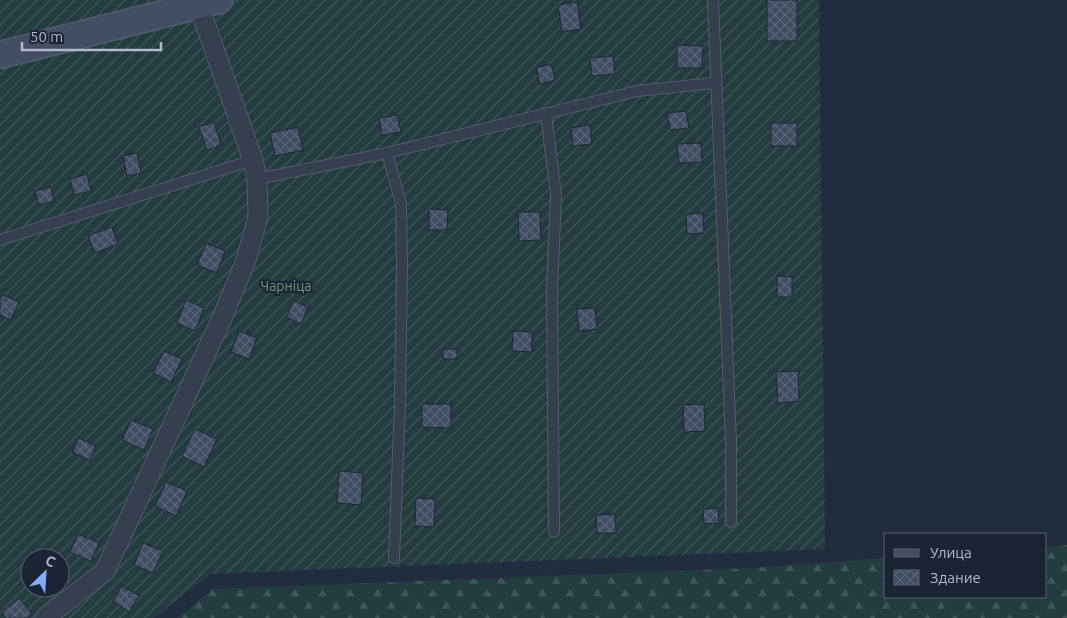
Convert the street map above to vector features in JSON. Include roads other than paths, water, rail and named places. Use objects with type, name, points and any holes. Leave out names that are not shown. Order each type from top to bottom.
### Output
[{"type":"main road","points":[[0,55],[205,2]]},
{"type":"street","points":[[45,618],[105,571],[246,260],[258,217],[257,180],[253,160],[205,2]]},
{"type":"lane","points":[[713,0],[714,83],[731,440],[731,522]]},
{"type":"lane","points":[[257,180],[387,153],[637,91],[714,83]]},
{"type":"lane","points":[[546,114],[556,195],[552,289],[554,532]]},
{"type":"lane","points":[[387,153],[400,203],[402,257],[400,404],[394,558]]},
{"type":"lane","points":[[0,240],[253,160]]},
{"type":"park label","name":"Чарніца","points":[[286,286]]}]
